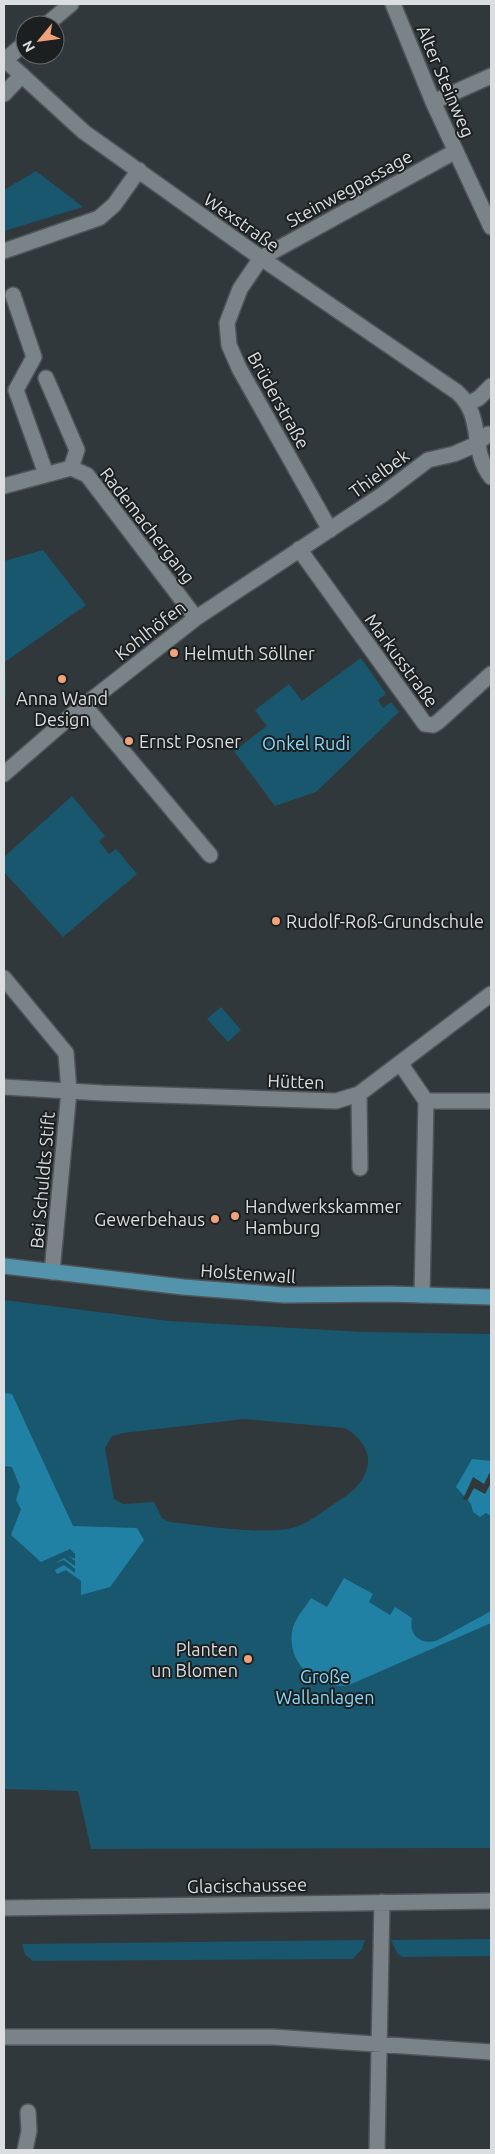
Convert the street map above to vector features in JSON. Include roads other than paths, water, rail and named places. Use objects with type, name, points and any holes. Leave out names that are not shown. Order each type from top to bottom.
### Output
[{"type":"main road","name":"Holstenwall","points":[[4,1266],[284,1295],[491,1297]]},
{"type":"street","points":[[58,15],[71,4]]},
{"type":"street","name":"Alter Steinweg","points":[[393,4],[433,102],[491,226]]},
{"type":"street","points":[[4,59],[15,51]]},
{"type":"street","name":"Wexstraße","points":[[4,59],[84,132],[261,258],[457,392],[468,404]]},
{"type":"street","points":[[4,94],[22,75]]},
{"type":"street","points":[[433,102],[451,96],[491,76]]},
{"type":"street","name":"Steinwegpassage","points":[[261,258],[456,151]]},
{"type":"street","points":[[4,251],[99,218],[114,206],[138,170]]},
{"type":"street","name":"Brüderstraße","points":[[261,258],[240,289],[228,323],[229,345],[239,368],[330,530]]},
{"type":"street","points":[[13,295],[34,357],[16,390],[46,474]]},
{"type":"street","points":[[46,378],[76,450],[71,468]]},
{"type":"street","points":[[491,386],[479,398],[468,404],[476,420],[477,444],[484,467],[491,477]]},
{"type":"street","name":"Thielbek","points":[[330,530],[382,495],[428,460],[454,454],[477,444],[488,434],[491,435]]},
{"type":"street","name":"Rademachergang","points":[[4,486],[71,468],[87,475],[196,618]]},
{"type":"street","name":"Kohlhöfen","points":[[4,774],[84,705],[196,618],[298,549],[330,530]]},
{"type":"street","name":"Markusstraße","points":[[298,549],[425,724],[433,725],[438,722],[491,674]]},
{"type":"street","points":[[84,705],[210,855]]},
{"type":"street","name":"Bei Schuldts Stift","points":[[4,978],[66,1052],[69,1091],[52,1272]]},
{"type":"street","name":"Hütten","points":[[4,1087],[336,1101],[359,1094],[491,994]]},
{"type":"street","points":[[400,1063],[426,1102],[422,1295]]},
{"type":"street","points":[[359,1094],[360,1168]]},
{"type":"street","points":[[426,1102],[491,1101]]},
{"type":"street","name":"Glacischaussee","points":[[4,1908],[491,1901]]},
{"type":"street","points":[[377,2150],[382,1902]]},
{"type":"street","points":[[4,2037],[273,2037],[491,2052]]},
{"type":"street","points":[[25,2150],[29,2131],[28,2112]]},
{"type":"place","name":"Helmuth Söllner","points":[[174,653]]},
{"type":"place","name":"Anna Wand Design","points":[[62,679]]},
{"type":"place","name":"Ernst Posner","points":[[129,741]]},
{"type":"place","name":"Rudolf-Roß-Grundschule","points":[[276,921]]},
{"type":"place","name":"Handwerkskammer Hamburg","points":[[235,1216]]},
{"type":"place","name":"Gewerbehaus","points":[[215,1219]]},
{"type":"place","name":"Planten un Blomen","points":[[248,1659]]},
{"type":"park label","name":"Onkel Rudi","points":[[306,743]]},
{"type":"park label","name":"Große Wallanlagen","points":[[325,1686]]}]
